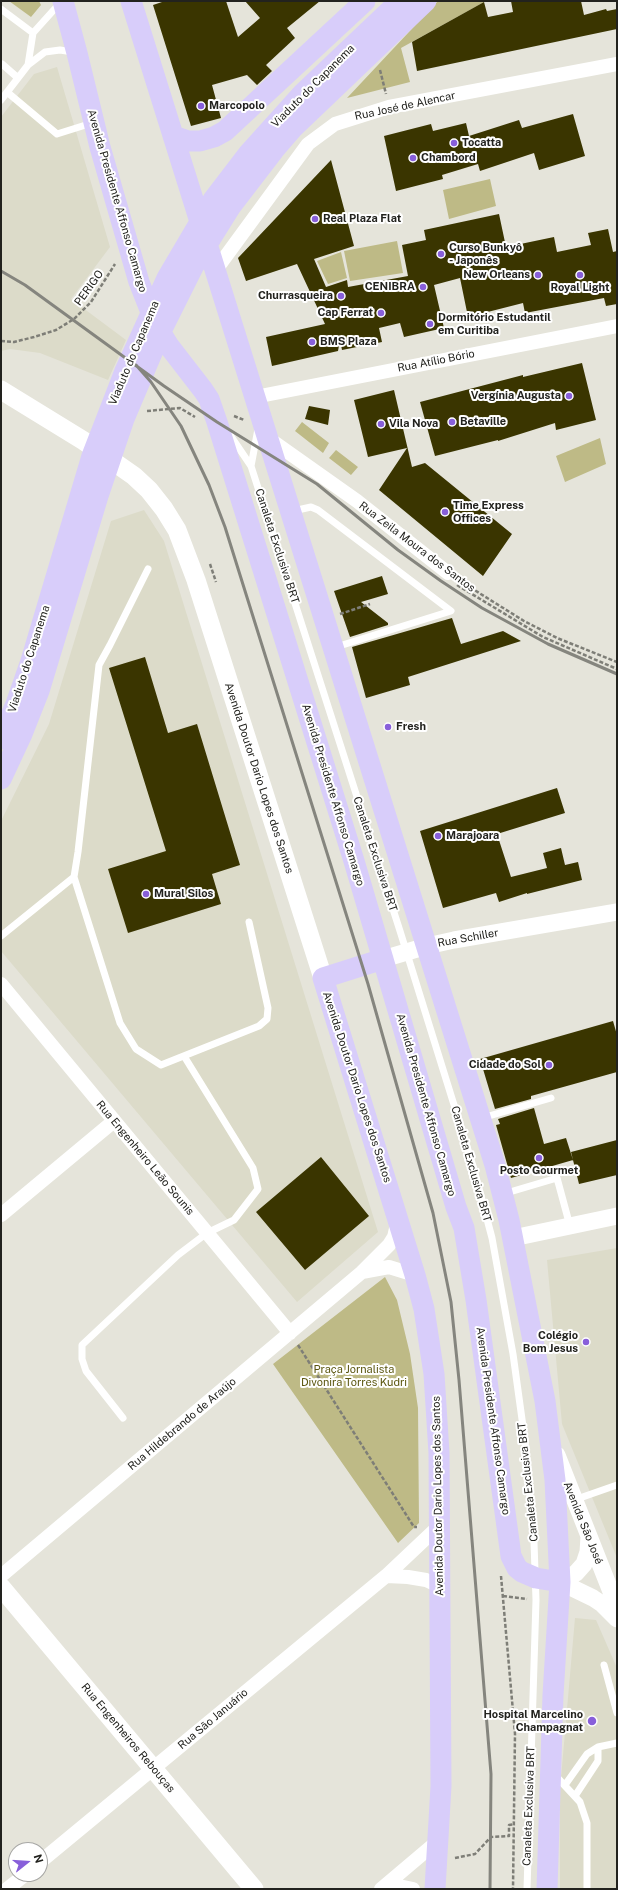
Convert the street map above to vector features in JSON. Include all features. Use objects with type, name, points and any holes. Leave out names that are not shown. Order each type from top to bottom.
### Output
[{"type":"main road","name":"Avenida Presidente Affonso Camargo","points":[[62,1],[130,255],[147,304],[166,340],[209,399],[205,413],[354,861],[465,1234],[476,1300],[511,1556],[514,1563],[522,1572],[536,1578],[560,1582]]},
{"type":"main road","points":[[131,1],[427,946],[503,1194],[513,1238],[539,1368],[550,1438],[560,1582],[547,1889]]},
{"type":"main road","points":[[173,136],[188,141],[200,141],[214,137],[225,131],[365,1]]},
{"type":"main road","points":[[370,43],[400,1]]},
{"type":"main road","points":[[370,43],[426,1]]},
{"type":"main road","name":"Viaduto do Capanema","points":[[1,779],[10,733],[30,661],[92,456],[124,371],[167,278],[213,200],[249,154],[298,98],[370,43]]},
{"type":"main road","name":"Avenida Doutor Dario Lopes dos Santos","points":[[1,390],[84,441],[134,476],[149,490],[164,509],[177,530],[196,580],[399,1218],[424,1309],[434,1374],[439,1431],[441,1786],[435,1889]]},
{"type":"main road","name":"Rua Schiller","points":[[323,978],[383,959]]},
{"type":"main road","name":"Rua Engenheiros Rebouças","points":[[1,1587],[254,1889]]},
{"type":"street","name":"Rua José de Alencar","points":[[215,271],[308,144],[325,129],[345,119],[389,107],[617,64]]},
{"type":"street","name":"Rua Atílio Bório","points":[[258,406],[617,326]]},
{"type":"street","name":"Rua Zeila Moura dos Santos","points":[[268,438],[358,501],[448,573]]},
{"type":"street","name":"Rua Schiller","points":[[383,959],[427,946],[617,912]]},
{"type":"street","name":"Rua Engenheiro Leão Sounis","points":[[1,984],[290,1333]]},
{"type":"street","points":[[1,1215],[114,1121]]},
{"type":"street","points":[[513,1238],[617,1216]]},
{"type":"street","name":"Rua Hildebrando de Araújo","points":[[1,1576],[362,1272],[389,1245],[394,1237],[399,1218]]},
{"type":"street","name":"Rua Hildebrando de Araújo","points":[[362,1272],[389,1267],[415,1275]]},
{"type":"street","name":"Avenida São José","points":[[550,1438],[617,1607]]},
{"type":"street","name":"Rua São Januário","points":[[48,1855],[386,1576],[440,1525]]},
{"type":"street","points":[[560,1582],[576,1572],[584,1564],[588,1552],[589,1536]]},
{"type":"street","points":[[386,1576],[426,1580],[441,1587]]},
{"type":"street","points":[[560,1582],[593,1598],[602,1604],[617,1619]]},
{"type":"street","points":[[381,1889],[439,1840]]},
{"type":"street","points":[[7,1889],[16,1882]]},
{"type":"street","points":[[381,1889],[399,1886],[413,1889]]},
{"type":"lane","points":[[28,65],[33,33],[62,1]]},
{"type":"lane","points":[[1,9],[33,33]]},
{"type":"lane","points":[[1,100],[28,65],[45,52],[60,50],[77,53]]},
{"type":"lane","points":[[2,64],[18,78]]},
{"type":"lane","points":[[7,92],[57,134],[94,123]]},
{"type":"lane","name":"Canaleta Exclusiva BRT","points":[[251,466],[258,406]]},
{"type":"lane","name":"Canaleta Exclusiva BRT","points":[[205,413],[251,466],[473,1166],[492,1238],[510,1339],[525,1441],[536,1578],[527,1889]]},
{"type":"lane","points":[[291,512],[311,507],[318,510],[451,611],[333,647]]},
{"type":"lane","points":[[148,569],[110,645],[98,665],[74,877],[120,1023],[136,1049],[161,1065],[259,1026],[267,1019],[268,1008],[249,922]]},
{"type":"lane","points":[[1,936],[74,877]]},
{"type":"lane","points":[[123,1418],[86,1371],[82,1360],[82,1345],[178,1255],[207,1233],[234,1220],[258,1189],[253,1168],[184,1056]]},
{"type":"lane","points":[[480,1119],[551,1098]]},
{"type":"lane","points":[[503,1194],[557,1178],[570,1226]]},
{"type":"lane","points":[[574,1500],[617,1485]]},
{"type":"lane","points":[[604,1665],[617,1713]]},
{"type":"lane","points":[[565,1786],[587,1754],[598,1747],[617,1743]]},
{"type":"lane","points":[[575,1796],[598,1761],[598,1747]]},
{"type":"lane","points":[[551,1770],[580,1802],[587,1823],[587,1889]]},
{"type":"path","points":[[370,43],[389,107]]},
{"type":"path","name":"PERIGO","points":[[1,341],[14,342],[34,337],[56,330],[74,319],[91,302],[118,259]]},
{"type":"path","points":[[141,412],[180,408],[205,413]]},
{"type":"path","name":"Rua Zeila Moura dos Santos","points":[[448,573],[491,602],[524,621],[569,643],[617,662]]},
{"type":"path","points":[[324,619],[370,604]]},
{"type":"path","points":[[290,1333],[414,1527],[440,1525]]},
{"type":"path","points":[[503,1596],[515,1734],[513,1889]]},
{"type":"path","points":[[452,1859],[475,1854],[491,1837],[509,1836],[509,1824]]},
{"type":"shaded area","points":[[57,67],[110,247],[71,299],[126,340],[108,380],[40,353],[10,349],[1,351],[1,117],[34,74]]},
{"type":"shaded area","points":[[144,510],[164,541],[378,1232],[297,1302],[1,951],[1,821],[49,724],[111,521]]},
{"type":"shaded area","name":"Colégio Bom Jesus","points":[[617,1248],[617,1558],[562,1424],[547,1260]]},
{"type":"shaded area","name":"Hospital Marcelino Champagnat","points":[[575,1618],[596,1620],[617,1668],[617,1889],[560,1889],[560,1789]]},
{"type":"green space","points":[[9,1],[39,1],[41,5],[31,17]]},
{"type":"green space","points":[[438,1],[486,1],[401,48],[410,82],[347,98]]},
{"type":"green space","points":[[490,179],[496,206],[449,219],[443,190]]},
{"type":"green space","points":[[397,241],[403,273],[350,281],[344,251]]},
{"type":"green space","points":[[341,252],[347,278],[328,284],[317,261]]},
{"type":"green space","points":[[302,422],[329,443],[323,453],[295,431]]},
{"type":"green space","points":[[600,438],[606,464],[565,482],[556,456]]},
{"type":"green space","points":[[336,450],[358,467],[351,475],[329,458]]},
{"type":"green space","name":"Praça Jornalista Divonira Torres Kudri","points":[[385,1277],[397,1300],[410,1354],[418,1408],[419,1523],[398,1543],[273,1364]]},
{"type":"building","points":[[165,1],[226,1],[238,37],[260,18],[245,1],[320,1],[287,28],[295,38],[266,65],[272,71],[257,85],[247,75],[212,85],[221,118],[191,126],[153,5]]},
{"type":"building","points":[[511,1],[581,1],[584,15],[606,9],[607,11],[617,9],[617,29],[417,71],[412,42],[484,2],[488,17],[513,12]]},
{"type":"building","points":[[573,114],[585,156],[539,170],[534,153],[480,171],[478,164],[442,175],[443,179],[396,191],[384,136],[431,124],[433,131],[466,123],[469,136],[519,120],[522,128]]},
{"type":"building","points":[[331,160],[354,246],[314,259],[326,287],[347,280],[348,287],[408,276],[402,245],[426,240],[424,230],[499,214],[506,247],[554,237],[557,252],[591,245],[588,233],[608,229],[613,252],[617,251],[617,304],[606,306],[604,298],[525,313],[523,303],[468,317],[460,278],[434,285],[444,328],[404,337],[400,323],[379,328],[382,342],[342,350],[340,340],[338,351],[272,366],[266,337],[325,324],[297,264],[246,281],[238,258]]},
{"type":"building","points":[[582,363],[596,420],[556,430],[555,423],[498,441],[435,456],[420,402],[523,375],[523,377]]},
{"type":"building","name":"Time Express Offices","points":[[394,390],[412,467],[425,463],[512,534],[483,576],[379,490],[407,448],[368,457],[354,400]]},
{"type":"building","points":[[309,406],[330,410],[328,425],[305,419]]},
{"type":"building","points":[[382,576],[388,594],[361,602],[388,623],[388,625],[350,637],[334,591]]},
{"type":"building","points":[[452,618],[461,644],[503,631],[521,641],[408,677],[410,685],[366,698],[352,647]]},
{"type":"building","points":[[145,657],[168,733],[197,724],[240,865],[212,874],[221,904],[128,933],[108,869],[166,851],[109,668]]},
{"type":"building","points":[[557,788],[565,813],[497,834],[511,877],[547,868],[543,853],[561,848],[565,865],[578,862],[582,880],[527,893],[499,902],[496,893],[443,908],[420,831]]},
{"type":"building","name":"Cidade do Sol","points":[[613,1021],[617,1035],[617,1072],[531,1096],[531,1099],[495,1109],[480,1059]]},
{"type":"building","points":[[534,1108],[544,1144],[566,1138],[573,1160],[511,1178],[496,1125],[500,1124],[498,1119]]},
{"type":"building","points":[[617,1140],[617,1175],[579,1184],[571,1152]]},
{"type":"building","points":[[321,1157],[369,1216],[305,1270],[256,1212]]},
{"type":"railway","points":[[1,271],[25,285],[164,386],[217,422],[317,484],[398,550],[482,608],[548,644],[617,674]]},
{"type":"railway","points":[[136,365],[151,382],[181,426],[209,485],[225,527],[368,984],[433,1213],[451,1302],[459,1380],[491,1774],[490,1889]]},
{"type":"place","name":"Marcopolo","points":[[201,106]]},
{"type":"place","name":"Tocatta","points":[[454,143]]},
{"type":"place","name":"Chambord","points":[[413,158]]},
{"type":"place","name":"Real Plaza Flat","points":[[315,219]]},
{"type":"place","name":"Curso Bunkyô - Japonês","points":[[441,254]]},
{"type":"place","name":"New Orleans","points":[[538,275]]},
{"type":"place","name":"Royal Light","points":[[580,275]]},
{"type":"place","name":"CENIBRA","points":[[423,287]]},
{"type":"place","name":"Churrasqueira","points":[[341,296]]},
{"type":"place","name":"Cap Ferrat","points":[[381,313]]},
{"type":"place","name":"Dormitório Estudantil em Curitiba","points":[[430,324]]},
{"type":"place","name":"BMS Plaza","points":[[312,342]]},
{"type":"place","name":"Vergínia Augusta","points":[[569,396]]},
{"type":"place","name":"Betaville","points":[[452,422]]},
{"type":"place","name":"Vila Nova","points":[[381,424]]},
{"type":"place","name":"Time Express Offices","points":[[445,512]]},
{"type":"place","name":"Fresh","points":[[388,727]]},
{"type":"place","name":"Marajoara","points":[[438,836]]},
{"type":"place","name":"Mural Silos","points":[[146,894]]},
{"type":"place","name":"Cidade do Sol","points":[[549,1065]]},
{"type":"place","name":"Posto Gourmet","points":[[539,1158]]},
{"type":"place","name":"Colégio Bom Jesus","points":[[586,1342]]},
{"type":"place","name":"Hospital Marcelino Champagnat","points":[[592,1721]]}]
